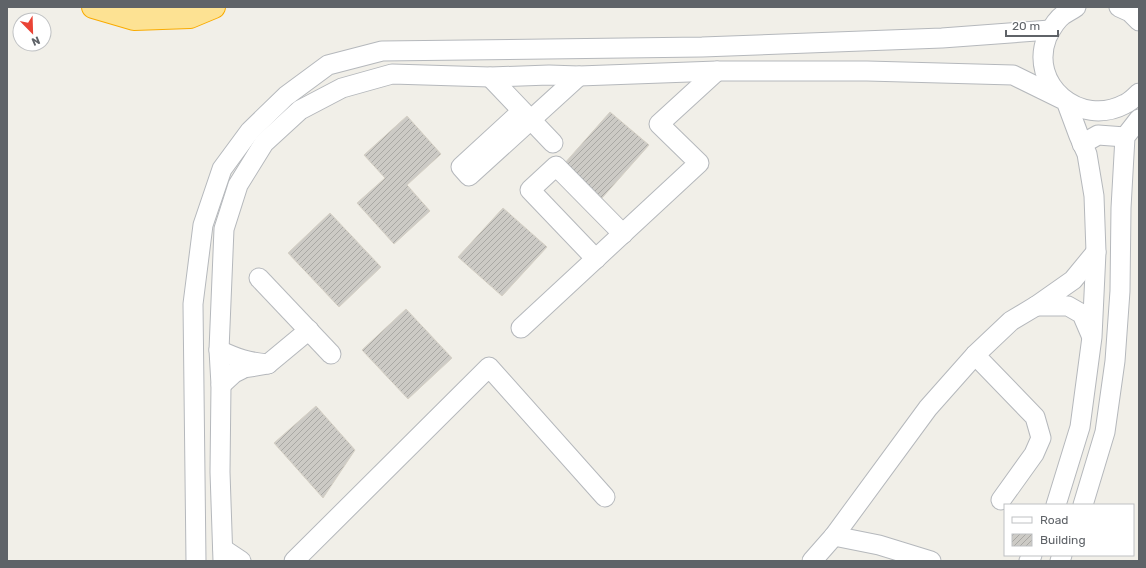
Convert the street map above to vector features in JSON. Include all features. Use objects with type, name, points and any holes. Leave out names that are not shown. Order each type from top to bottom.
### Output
[{"type":"highway","points":[[94,7],[134,19],[190,17],[214,7]]},
{"type":"street","points":[[1056,504],[1080,427],[1092,337],[1096,252],[1094,196],[1087,154],[1066,101],[1054,90],[1047,76],[1043,60],[1044,44],[1050,30],[1062,16],[1076,7]]},
{"type":"street","points":[[1119,7],[1130,12],[1139,21]]},
{"type":"street","points":[[196,561],[193,304],[203,224],[222,169],[250,131],[286,96],[328,65],[382,51],[702,47],[942,38],[1050,30]]},
{"type":"street","points":[[241,561],[223,555],[220,472],[222,386],[219,350],[224,229],[238,185],[264,143],[300,110],[342,88],[392,74],[490,77],[867,70],[1013,74],[1080,108],[1095,112],[1111,110],[1135,100]]},
{"type":"street","points":[[521,328],[699,163],[659,124],[717,72]]},
{"type":"street","points":[[526,115],[579,76]]},
{"type":"street","points":[[490,77],[553,143]]},
{"type":"street","points":[[1083,504],[1105,432],[1115,361],[1120,291],[1121,208],[1125,137],[1139,119]]},
{"type":"street","points":[[1082,144],[1098,135],[1125,137]]},
{"type":"street","points":[[596,259],[530,190],[556,166],[623,234]]},
{"type":"street","points":[[812,561],[834,536],[928,408],[975,355],[1011,321],[1036,306],[1073,280],[1096,252]]},
{"type":"street","points":[[259,278],[331,354]]},
{"type":"street","points":[[1036,306],[1068,306],[1082,314],[1092,337]]},
{"type":"street","points":[[222,386],[234,373],[244,368],[268,364],[309,330]]},
{"type":"street","points":[[219,350],[235,358],[250,362],[268,364]]},
{"type":"street","points":[[975,355],[1035,417],[1041,438],[1034,454],[1001,500]]},
{"type":"street","points":[[293,560],[489,367],[605,497]]},
{"type":"street","points":[[834,536],[879,545],[931,561]]},
{"type":"building","points":[[610,112],[649,145],[602,198],[564,164]]},
{"type":"building","points":[[407,116],[441,154],[407,185],[430,211],[394,244],[357,203],[385,178],[364,155]]},
{"type":"building","points":[[503,208],[547,247],[502,296],[458,257]]},
{"type":"building","points":[[330,213],[381,267],[339,307],[288,253]]},
{"type":"building","points":[[406,309],[452,358],[408,399],[362,350]]},
{"type":"building","points":[[316,406],[355,450],[323,498],[274,443]]}]
